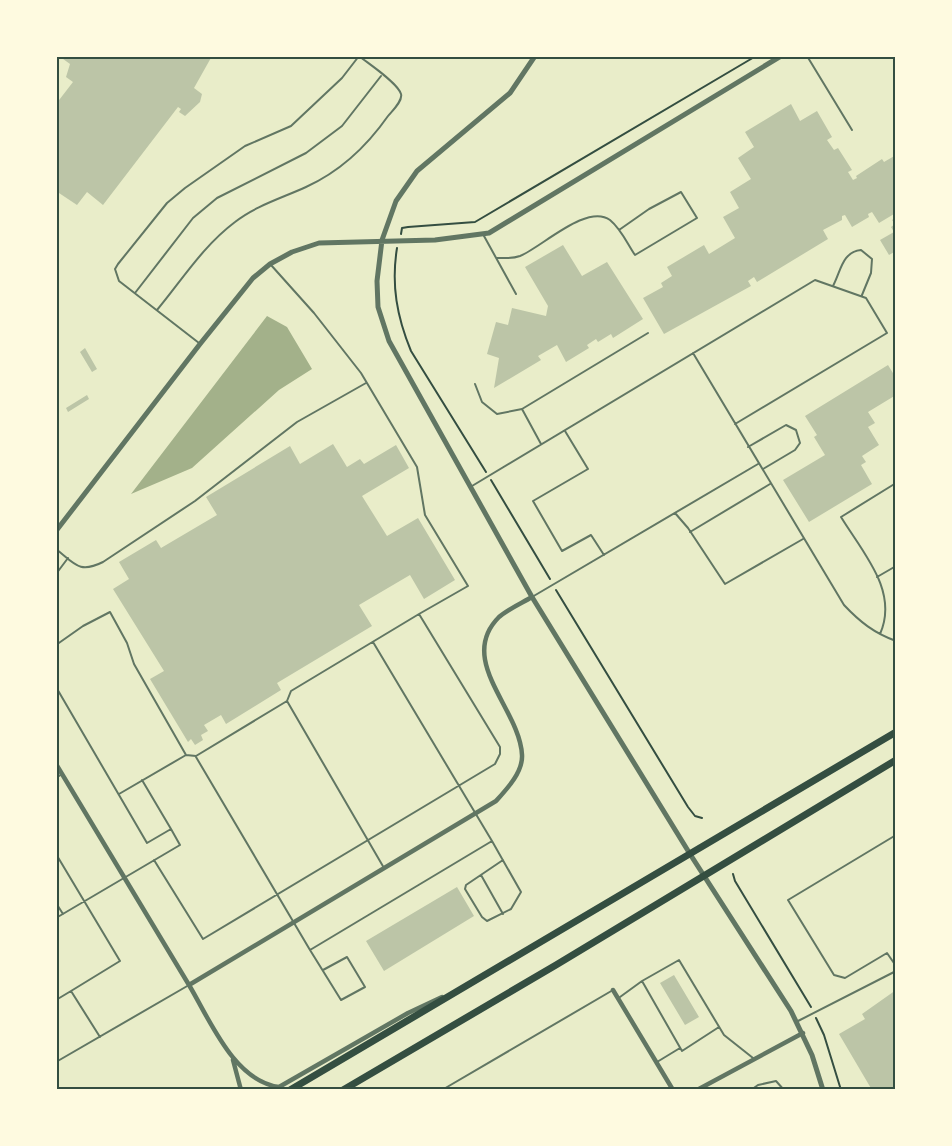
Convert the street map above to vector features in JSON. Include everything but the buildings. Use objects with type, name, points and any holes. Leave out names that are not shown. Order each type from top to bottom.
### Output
[{"type":"highway","points":[[290,1090],[896,732]]},
{"type":"highway","points":[[343,1090],[556,965],[896,760]]},
{"type":"street","points":[[535,56],[510,93],[417,171],[396,201],[382,240],[377,281],[378,307],[389,341],[532,597],[690,854],[797,1022],[823,1090]]},
{"type":"street","points":[[56,531],[200,344],[253,278],[270,264],[292,252],[319,243],[435,240],[489,233],[781,56]]},
{"type":"street","points":[[189,985],[476,813],[496,800],[514,781],[523,756],[516,726],[488,673],[483,653],[488,634],[499,617],[532,597]]},
{"type":"street","points":[[56,764],[232,1058],[241,1090]]},
{"type":"street","points":[[232,1058],[254,1079],[271,1086],[284,1086],[408,1013],[475,981]]},
{"type":"street","points":[[613,990],[673,1090]]},
{"type":"street","points":[[697,1090],[803,1034]]},
{"type":"lane","points":[[157,310],[213,240],[236,220],[265,205],[308,187],[341,167],[361,149],[401,99],[396,86],[359,56],[342,78],[291,126],[245,146],[202,174],[167,203],[115,269],[119,281],[200,344]]},
{"type":"lane","points":[[807,56],[852,130]]},
{"type":"lane","points":[[135,293],[194,218],[217,198],[306,153],[342,126],[382,75]]},
{"type":"lane","points":[[497,258],[520,256],[579,221],[593,216],[609,219],[619,230],[635,255],[697,218],[681,192],[649,209],[619,230]]},
{"type":"lane","points":[[483,234],[516,294]]},
{"type":"lane","points":[[833,286],[846,256],[853,251],[861,250],[872,260],[871,273],[861,296]]},
{"type":"lane","points":[[119,794],[186,755],[196,756],[286,702],[291,691],[468,586],[425,515],[417,466],[366,383],[342,347],[270,264]]},
{"type":"lane","points":[[470,488],[815,280],[866,298],[887,333],[735,424]]},
{"type":"lane","points":[[475,384],[482,402],[497,414],[522,409],[648,333]]},
{"type":"lane","points":[[693,353],[844,605],[863,624],[880,635],[896,641]]},
{"type":"lane","points":[[56,549],[79,567],[89,569],[103,562],[195,501],[296,422],[366,383]]},
{"type":"lane","points":[[522,409],[542,444]]},
{"type":"lane","points":[[748,447],[786,425],[796,430],[800,436],[800,443],[795,450],[762,470]]},
{"type":"lane","points":[[564,430],[588,469],[533,501],[562,551],[591,535],[604,555]]},
{"type":"lane","points":[[532,597],[758,464]]},
{"type":"lane","points":[[880,635],[887,610],[884,590],[841,517],[896,483]]},
{"type":"lane","points":[[690,532],[770,484]]},
{"type":"lane","points":[[675,513],[725,584],[803,539]]},
{"type":"lane","points":[[56,574],[68,558]]},
{"type":"lane","points":[[877,577],[896,566]]},
{"type":"lane","points":[[56,646],[83,626],[110,612],[127,643],[134,664],[186,755]]},
{"type":"lane","points":[[154,860],[204,938],[494,764],[500,754],[500,747],[419,614]]},
{"type":"lane","points":[[373,642],[460,785],[503,860],[521,892],[515,904],[504,914],[491,921],[484,920],[466,888],[468,882],[503,860]]},
{"type":"lane","points":[[56,687],[147,843],[171,829]]},
{"type":"lane","points":[[286,702],[369,839],[384,868]]},
{"type":"lane","points":[[196,756],[310,950],[341,1000],[365,987],[347,957],[323,970]]},
{"type":"lane","points":[[56,778],[62,774]]},
{"type":"lane","points":[[56,918],[180,845],[142,780]]},
{"type":"lane","points":[[896,835],[788,900],[834,975],[845,978],[887,953],[896,966]]},
{"type":"lane","points":[[310,950],[492,841]]},
{"type":"lane","points":[[56,854],[120,961],[56,1000]]},
{"type":"lane","points":[[480,874],[504,914]]},
{"type":"lane","points":[[56,904],[63,914]]},
{"type":"lane","points":[[618,999],[642,981],[679,960],[726,1037],[755,1059]]},
{"type":"lane","points":[[797,1022],[896,971]]},
{"type":"lane","points":[[642,981],[682,1051],[719,1027]]},
{"type":"lane","points":[[56,1062],[189,985]]},
{"type":"lane","points":[[442,1090],[613,990]]},
{"type":"lane","points":[[71,991],[100,1037]]},
{"type":"lane","points":[[656,1062],[680,1048]]},
{"type":"lane","points":[[751,1090],[758,1085],[776,1081],[784,1090]]},
{"type":"path","points":[[702,818],[695,816],[688,808],[411,351],[397,314],[394,268],[402,228],[475,222],[756,56]]},
{"type":"path","points":[[733,874],[735,881],[814,1013],[824,1035],[841,1090]]},
{"type":"shaded area","points":[[267,316],[287,327],[312,369],[279,390],[192,468],[131,494]]}]
